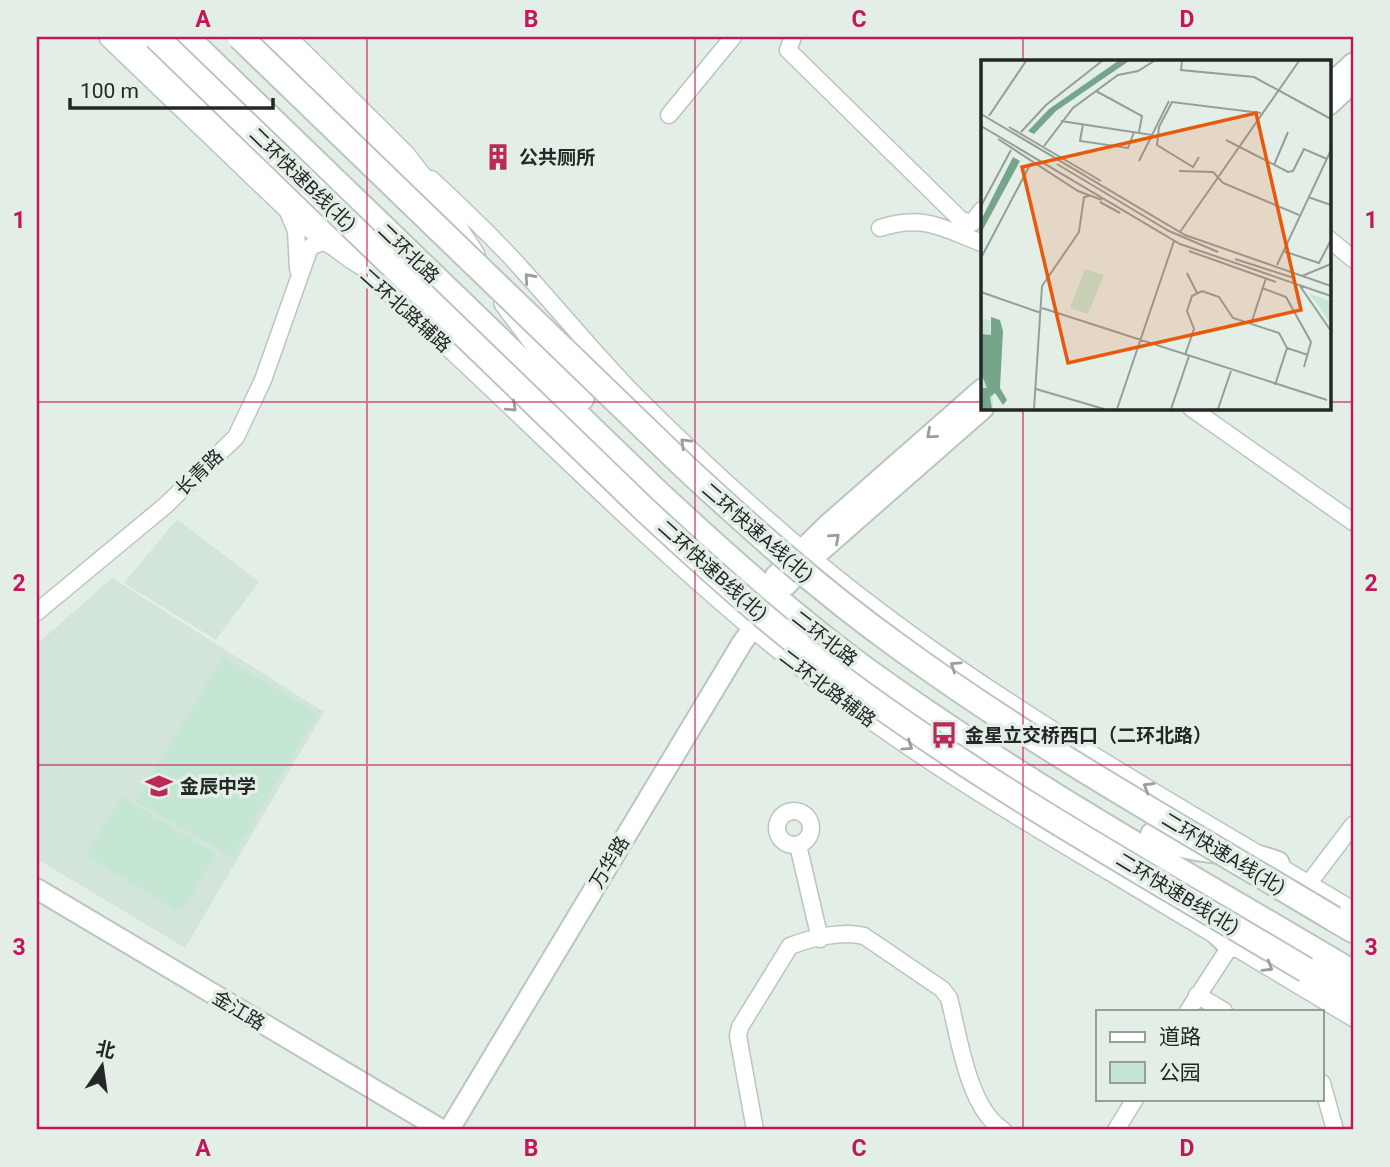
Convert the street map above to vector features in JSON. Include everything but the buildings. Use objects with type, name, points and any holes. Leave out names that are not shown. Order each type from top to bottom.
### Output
[{"type":"main road","points":[[110,37],[285,206],[335,246],[490,344],[578,404]]},
{"type":"main road","points":[[131,37],[377,274],[578,404]]},
{"type":"main road","name":"二环快速B线(北)","points":[[156,37],[578,404],[664,528],[791,638],[876,703],[964,763],[1353,998]]},
{"type":"main road","name":"二环北路","points":[[186,37],[578,404],[698,530],[778,586],[871,674],[940,721],[1149,842],[1353,955]]},
{"type":"main road","name":"二环北路","points":[[209,37],[476,306]]},
{"type":"main road","name":"二环快速A线(北)","points":[[240,37],[578,404],[760,535],[828,593],[893,643],[1034,737],[1353,930]]},
{"type":"main road","points":[[265,37],[426,193],[578,404]]},
{"type":"main road","points":[[285,37],[372,121],[419,174],[517,321],[578,404]]},
{"type":"main road","points":[[1149,842],[1246,855],[1277,864]]},
{"type":"main road","points":[[1149,842],[1206,921],[1230,944]]},
{"type":"main road","name":"二环北路","points":[[1149,842],[1353,973]]},
{"type":"street","points":[[669,115],[733,37]]},
{"type":"street","points":[[793,37],[789,50],[961,220],[972,223],[981,211]]},
{"type":"street","points":[[1330,84],[1353,63]]},
{"type":"street","points":[[1330,104],[1353,83]]},
{"type":"street","points":[[372,121],[499,245],[648,408],[807,553],[893,622],[979,682],[1083,748],[1353,910]]},
{"type":"street","points":[[285,206],[296,231],[299,264],[295,285]]},
{"type":"street","points":[[880,228],[916,221],[932,223],[981,243]]},
{"type":"street","points":[[1330,240],[1353,259]]},
{"type":"street","points":[[295,285],[310,247],[321,242],[335,246]]},
{"type":"street","name":"二环北路辅路","points":[[335,246],[430,331],[672,558],[751,628],[823,685],[918,753],[1003,808],[1353,1018]]},
{"type":"street","name":"长青路","points":[[37,612],[166,505],[236,437],[263,380],[295,285]]},
{"type":"street","name":"万华路","points":[[449,1130],[778,586],[807,553],[981,390]]},
{"type":"street","name":"万华路","points":[[807,553],[982,410]]},
{"type":"street","points":[[1194,410],[1353,522]]},
{"type":"street","points":[[1309,883],[1353,825]]},
{"type":"street","points":[[798,845],[820,939]]},
{"type":"street","name":"金江路","points":[[37,889],[442,1130]]},
{"type":"street","points":[[755,1130],[738,1036],[740,1027],[790,946],[853,933],[864,936],[942,989],[948,998],[974,1093],[982,1111],[1003,1130]]},
{"type":"street","points":[[1189,1010],[1230,944]]},
{"type":"street","points":[[1197,995],[1222,1010]]},
{"type":"street","points":[[1324,1090],[1335,1130]]},
{"type":"street","points":[[1116,1130],[1134,1100]]},
{"type":"shaded area","points":[[177,519],[259,582],[216,640],[124,583]]},
{"type":"shaded area","name":"金辰中学","points":[[112,578],[324,712],[185,948],[37,859],[37,644]]},
{"type":"green space","points":[[223,657],[318,714],[232,858],[136,801]]},
{"type":"green space","points":[[122,797],[216,854],[180,913],[86,855]]},
{"type":"place","name":"公共厕所","points":[[498,157]]},
{"type":"place","name":"金星立交桥西口（二环北路）","points":[[944,735]]},
{"type":"place","name":"金辰中学","points":[[159,786]]}]
